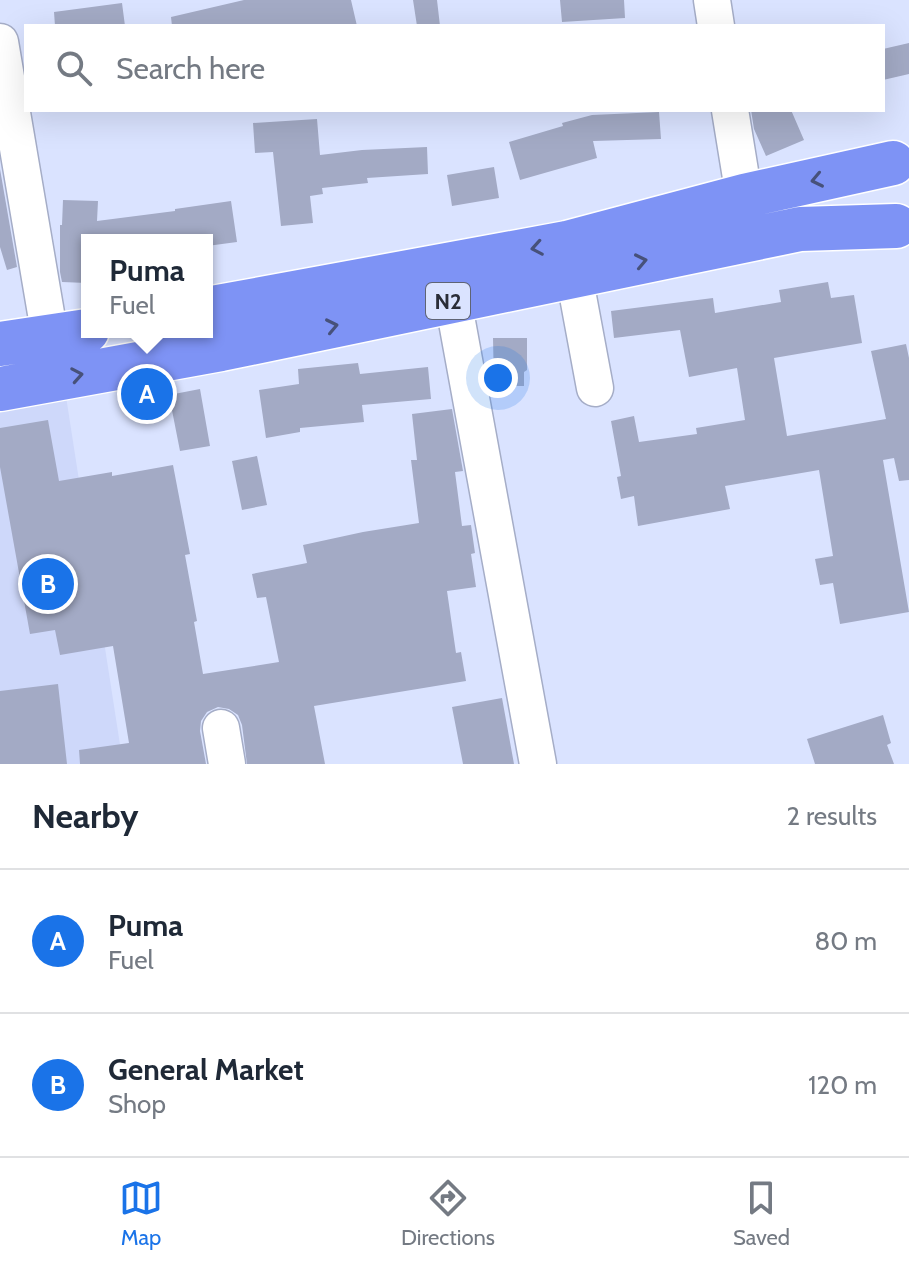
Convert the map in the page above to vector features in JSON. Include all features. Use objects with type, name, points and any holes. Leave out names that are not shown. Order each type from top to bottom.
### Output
[{"type":"highway","points":[[901,152],[887,188],[891,214],[903,234]]},
{"type":"highway","name":"N2","points":[[213,308],[567,243],[901,152]]},
{"type":"highway","name":"N2","points":[[0,389],[221,349],[800,229],[903,234]]},
{"type":"highway","points":[[0,344],[69,334]]},
{"type":"street","points":[[712,0],[716,24]]},
{"type":"street","points":[[0,42],[69,334]]},
{"type":"street","points":[[730,112],[744,196]]},
{"type":"street","points":[[574,275],[595,388]]},
{"type":"street","points":[[453,300],[538,764]]},
{"type":"street","points":[[221,728],[227,764]]},
{"type":"shaded area","points":[[65,390],[123,764],[0,764],[0,404]]},
{"type":"building","points":[[244,0],[351,0],[357,24],[172,24],[171,17]]},
{"type":"building","points":[[413,0],[437,0],[440,24],[417,24]]},
{"type":"building","points":[[560,0],[624,0],[625,18],[562,22]]},
{"type":"building","points":[[122,3],[125,24],[55,24],[54,12]]},
{"type":"building","points":[[909,43],[909,74],[885,80],[885,49]]},
{"type":"building","points":[[659,112],[661,139],[593,141],[597,158],[520,180],[509,142],[592,115]]},
{"type":"building","points":[[751,112],[792,112],[804,140],[766,156],[754,129]]},
{"type":"building","points":[[317,119],[320,155],[427,147],[428,174],[367,178],[368,183],[322,188],[323,194],[310,196],[313,223],[281,226],[273,152],[255,153],[253,123]]},
{"type":"building","points":[[494,167],[499,198],[452,206],[447,175]]},
{"type":"building","points":[[0,169],[17,267],[7,270],[0,247]]},
{"type":"building","points":[[63,200],[98,201],[97,221],[231,201],[237,242],[213,245],[213,234],[81,234],[81,283],[62,282]]},
{"type":"building","points":[[828,282],[831,298],[854,295],[862,343],[774,358],[787,436],[886,419],[871,351],[906,344],[909,358],[909,480],[899,481],[894,458],[883,460],[909,612],[840,624],[833,583],[820,585],[815,559],[833,556],[819,470],[725,486],[730,509],[638,526],[634,496],[621,499],[617,477],[621,476],[611,421],[634,416],[639,442],[697,434],[696,428],[745,420],[737,368],[689,377],[680,330],[614,338],[611,311],[713,298],[715,313],[781,302],[779,290]]},
{"type":"building","points":[[493,338],[527,338],[524,386],[494,386]]},
{"type":"building","points":[[358,363],[360,374],[428,367],[431,399],[362,405],[364,422],[300,428],[300,432],[266,438],[259,390],[299,384],[298,369]]},
{"type":"building","points":[[200,389],[210,446],[180,451],[169,395]]},
{"type":"building","points":[[452,409],[463,471],[455,472],[462,526],[471,525],[475,553],[471,554],[476,587],[447,591],[456,653],[461,652],[466,681],[314,706],[325,764],[247,764],[238,715],[218,707],[207,712],[201,721],[206,764],[80,764],[79,750],[129,743],[113,646],[60,655],[55,630],[30,634],[0,467],[0,428],[48,420],[59,481],[112,472],[112,476],[173,465],[190,554],[185,555],[203,674],[279,662],[266,597],[257,598],[252,574],[307,563],[303,545],[419,523],[411,460],[417,460],[412,414]]},
{"type":"building","points":[[257,456],[267,505],[242,510],[232,461]]},
{"type":"building","points":[[58,684],[67,764],[0,764],[0,691]]},
{"type":"building","points":[[502,698],[514,764],[463,764],[452,707]]},
{"type":"building","points":[[883,715],[891,743],[887,745],[894,764],[815,764],[807,739]]},
{"type":"place","name":"Puma","points":[[147,394]]},
{"type":"place","name":"General Market","points":[[48,584]]}]
